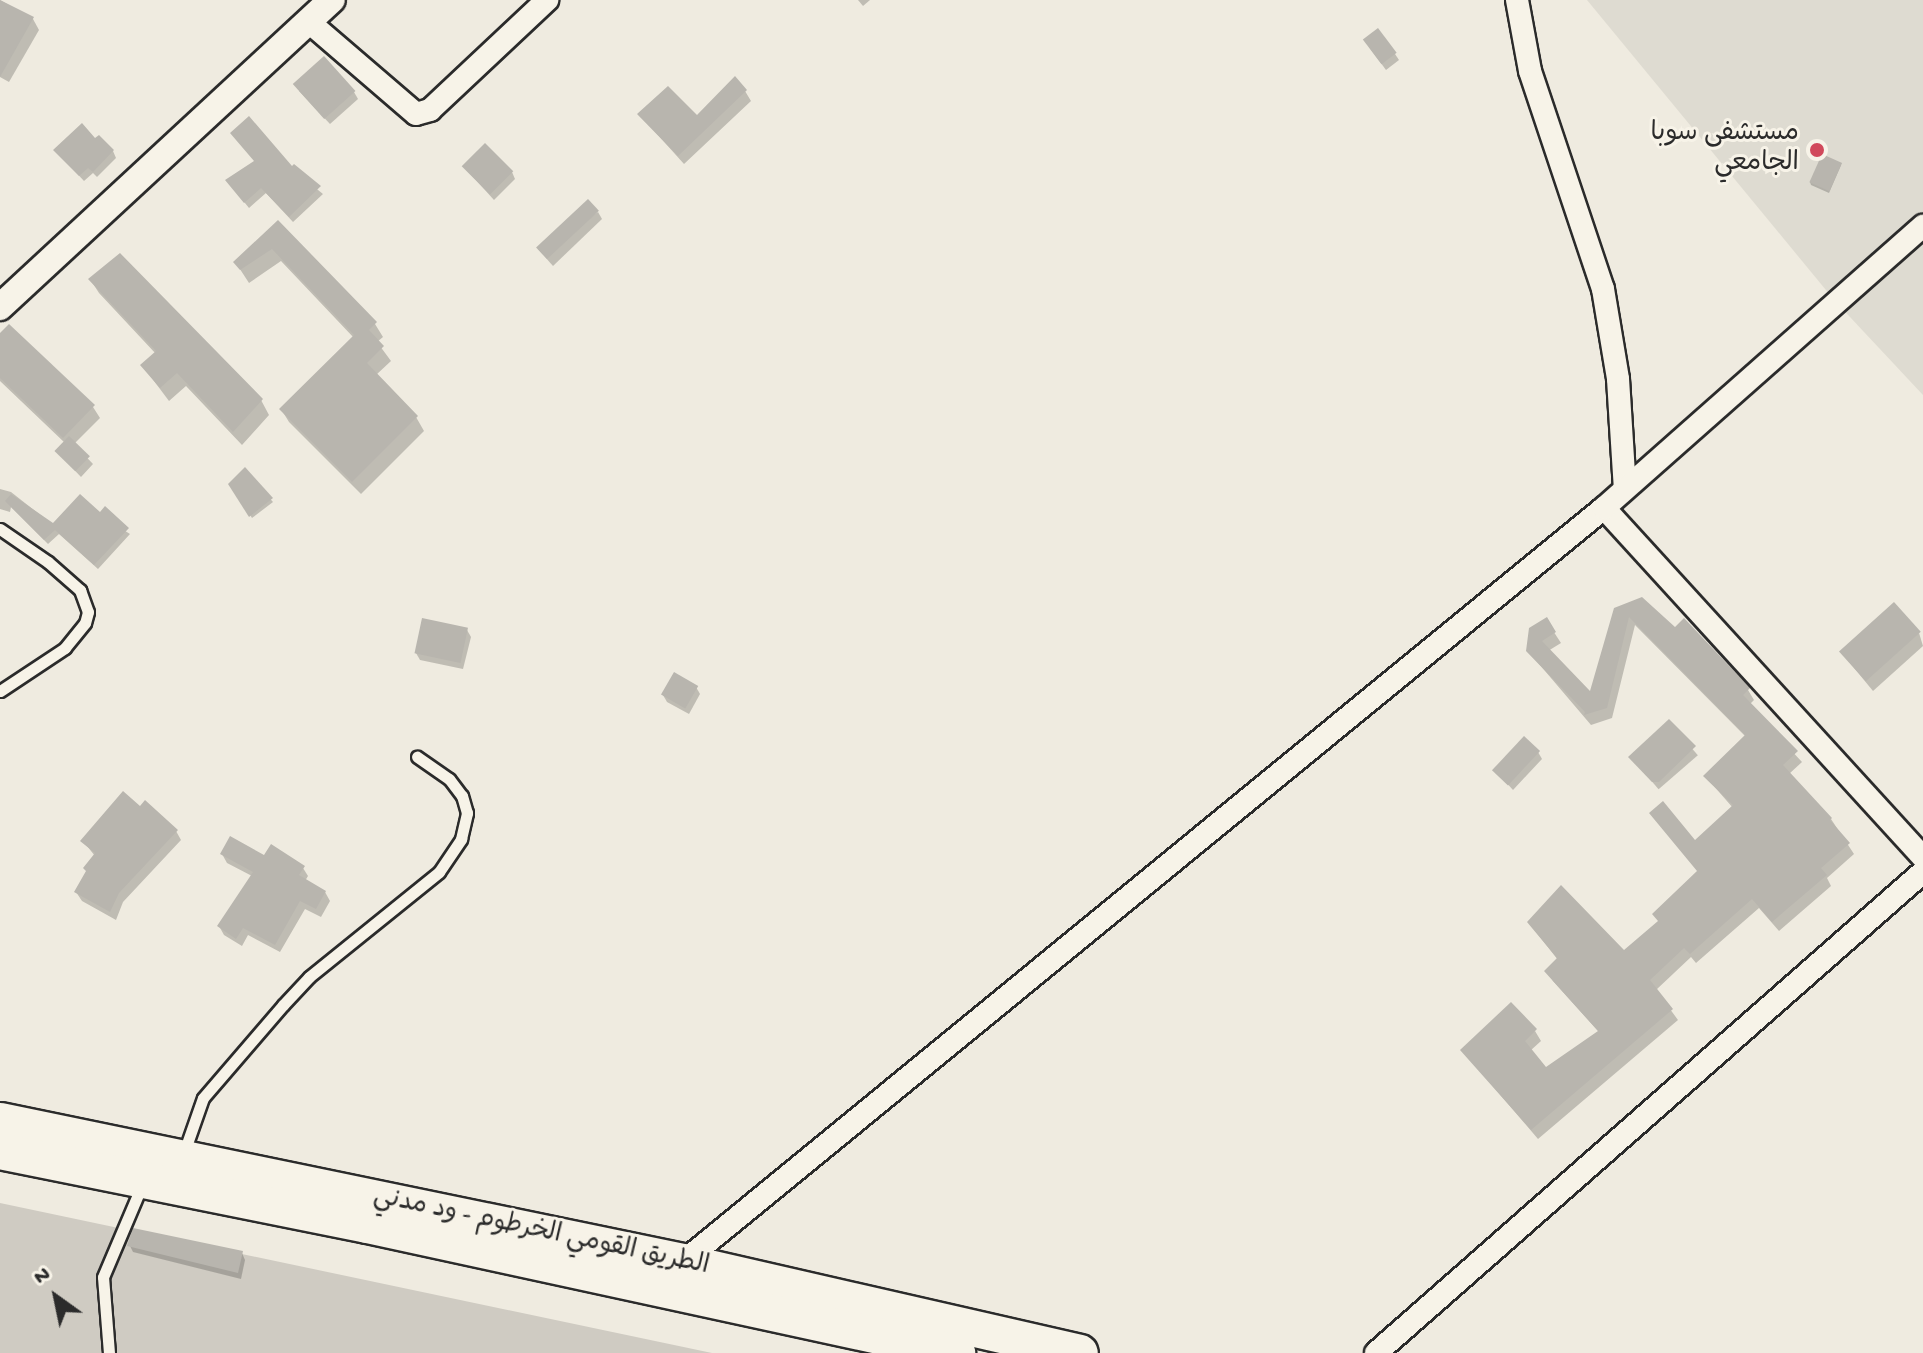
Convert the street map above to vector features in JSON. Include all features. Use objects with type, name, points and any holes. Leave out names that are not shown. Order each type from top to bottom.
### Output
[{"type":"highway","name":"الطريق القومي الخرطوم - ود مدني","points":[[0,1121],[683,1262],[1080,1353]]},
{"type":"highway","name":"الطريق القومي الخرطوم - ود مدني","points":[[0,1151],[367,1225],[912,1348],[957,1353]]},
{"type":"street","points":[[0,307],[332,0]]},
{"type":"street","points":[[309,22],[416,114],[430,110],[547,0]]},
{"type":"street","points":[[1517,0],[1530,71],[1603,289],[1618,379],[1625,489]]},
{"type":"street","points":[[683,1262],[1604,508],[1923,226]]},
{"type":"street","points":[[1604,508],[1923,857]]},
{"type":"street","points":[[1376,1353],[1923,872]]},
{"type":"lane","points":[[0,529],[48,562],[80,590],[88,612],[85,623],[65,648],[0,691]]},
{"type":"lane","points":[[181,1159],[203,1098],[213,1084],[296,990],[439,872],[461,839],[467,813],[462,796],[449,779],[417,757]]},
{"type":"lane","points":[[109,1353],[103,1277],[144,1181]]},
{"type":"shaded area","name":"مستشفى سوبا الجامعي","points":[[1587,0],[1923,0],[1923,395],[1835,301]]},
{"type":"shaded area","points":[[0,1203],[712,1353],[0,1353]]},
{"type":"building","points":[[0,0],[34,17],[0,77]]},
{"type":"building","points":[[1378,28],[1397,53],[1381,64],[1363,39]]},
{"type":"building","points":[[324,56],[355,91],[324,119],[293,84]]},
{"type":"building","points":[[735,76],[747,90],[678,156],[637,114],[668,86],[697,115]]},
{"type":"building","points":[[249,116],[292,166],[294,164],[321,186],[289,217],[261,188],[244,203],[225,180],[254,161],[230,133]]},
{"type":"building","points":[[82,123],[95,138],[99,135],[114,150],[93,172],[88,168],[79,176],[53,150]]},
{"type":"building","points":[[485,143],[513,171],[490,195],[462,166]]},
{"type":"building","points":[[1822,154],[1842,163],[1829,191],[1809,182]]},
{"type":"building","points":[[588,199],[599,211],[547,259],[536,247]]},
{"type":"building","points":[[278,220],[377,322],[369,330],[384,346],[367,363],[418,416],[352,482],[279,409],[354,335],[272,249],[240,270],[233,262]]},
{"type":"building","points":[[120,253],[263,399],[233,432],[177,373],[160,388],[140,365],[156,351],[88,279]]},
{"type":"building","points":[[9,324],[95,405],[63,438],[0,378],[0,333]]},
{"type":"building","points":[[69,436],[90,456],[75,471],[54,451]]},
{"type":"building","points":[[245,467],[273,498],[249,517],[228,484]]},
{"type":"building","points":[[11,494],[53,523],[80,494],[100,512],[105,506],[129,528],[94,565],[55,530],[44,540],[5,501]]},
{"type":"building","points":[[1642,597],[1675,627],[1684,618],[1750,688],[1743,695],[1798,751],[1783,765],[1832,818],[1830,820],[1850,843],[1821,868],[1827,875],[1772,922],[1752,899],[1690,954],[1684,948],[1650,980],[1673,1009],[1531,1130],[1460,1050],[1511,1002],[1537,1029],[1525,1041],[1546,1067],[1598,1031],[1544,971],[1557,958],[1527,922],[1561,885],[1624,950],[1658,921],[1652,914],[1697,871],[1649,813],[1663,801],[1695,840],[1733,805],[1703,776],[1745,735],[1629,617],[1607,708],[1584,715],[1585,712],[1526,651],[1529,628],[1547,617],[1556,632],[1542,641],[1590,691],[1614,608]]},
{"type":"building","points":[[1894,602],[1921,632],[1866,681],[1839,652]]},
{"type":"building","points":[[422,618],[468,628],[460,663],[415,653]]},
{"type":"building","points":[[674,672],[698,686],[685,709],[661,695]]},
{"type":"building","points":[[1669,719],[1696,746],[1659,782],[1652,782],[1628,757]]},
{"type":"building","points":[[1524,736],[1540,751],[1508,785],[1492,770]]},
{"type":"building","points":[[123,791],[140,806],[145,800],[178,830],[119,893],[110,912],[74,892],[86,871],[83,868],[95,853],[80,841]]},
{"type":"building","points":[[230,836],[264,855],[271,844],[305,866],[299,875],[326,891],[316,909],[300,901],[275,945],[243,928],[236,939],[217,926],[253,872],[220,854]]},
{"type":"building","points":[[133,1228],[243,1251],[238,1273],[127,1246]]},
{"type":"place","name":"مستشفى سوبا الجامعي","points":[[1817,150]]}]
